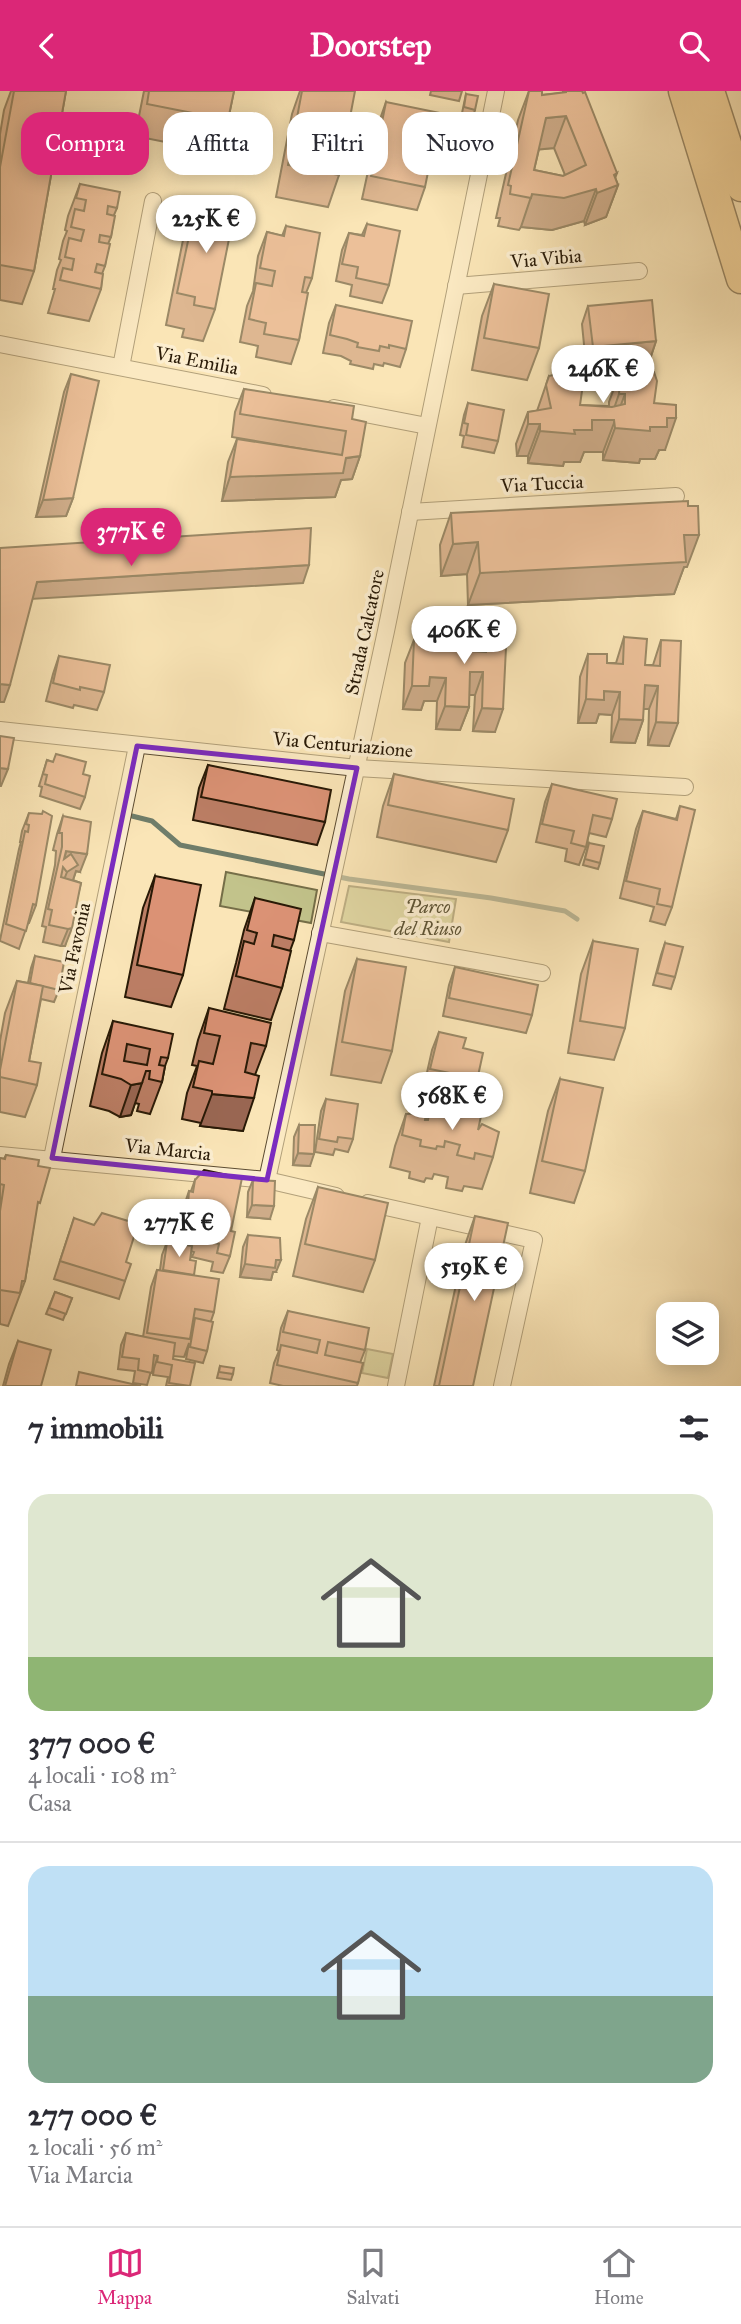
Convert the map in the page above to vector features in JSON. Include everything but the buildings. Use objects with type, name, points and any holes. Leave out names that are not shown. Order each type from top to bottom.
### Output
[{"type":"highway","points":[[684,91],[741,279]]},
{"type":"highway","points":[[710,91],[741,187]]},
{"type":"street","name":"Strada Calcatore","points":[[267,1180],[357,768],[496,91]]},
{"type":"street","points":[[121,367],[153,201]]},
{"type":"street","name":"Via Vibia","points":[[456,286],[639,271]]},
{"type":"street","name":"Via Emilia","points":[[0,344],[275,397]]},
{"type":"street","points":[[316,405],[427,426]]},
{"type":"street","name":"Via Tuccia","points":[[410,512],[676,496]]},
{"type":"street","name":"Via Centuriazione","points":[[0,730],[357,768],[685,787]]},
{"type":"street","name":"Via Favonia","points":[[52,1158],[136,746]]},
{"type":"street","points":[[320,933],[542,973]]},
{"type":"street","name":"Via Marcia","points":[[0,1155],[267,1180],[534,1240],[502,1386]]},
{"type":"street","points":[[396,1386],[430,1217]]},
{"type":"highlighted area","points":[[137,746],[357,768],[267,1180],[52,1158]]},
{"type":"green space","points":[[226,872],[317,890],[311,923],[220,906]]},
{"type":"green space","name":"Parco del Riuso","points":[[349,886],[456,899],[449,942],[341,922]]},
{"type":"green space","points":[[367,1349],[393,1354],[388,1378],[362,1373]]},
{"type":"waterway","points":[[132,816],[152,821],[180,845],[349,879],[565,911],[577,919]]}]
